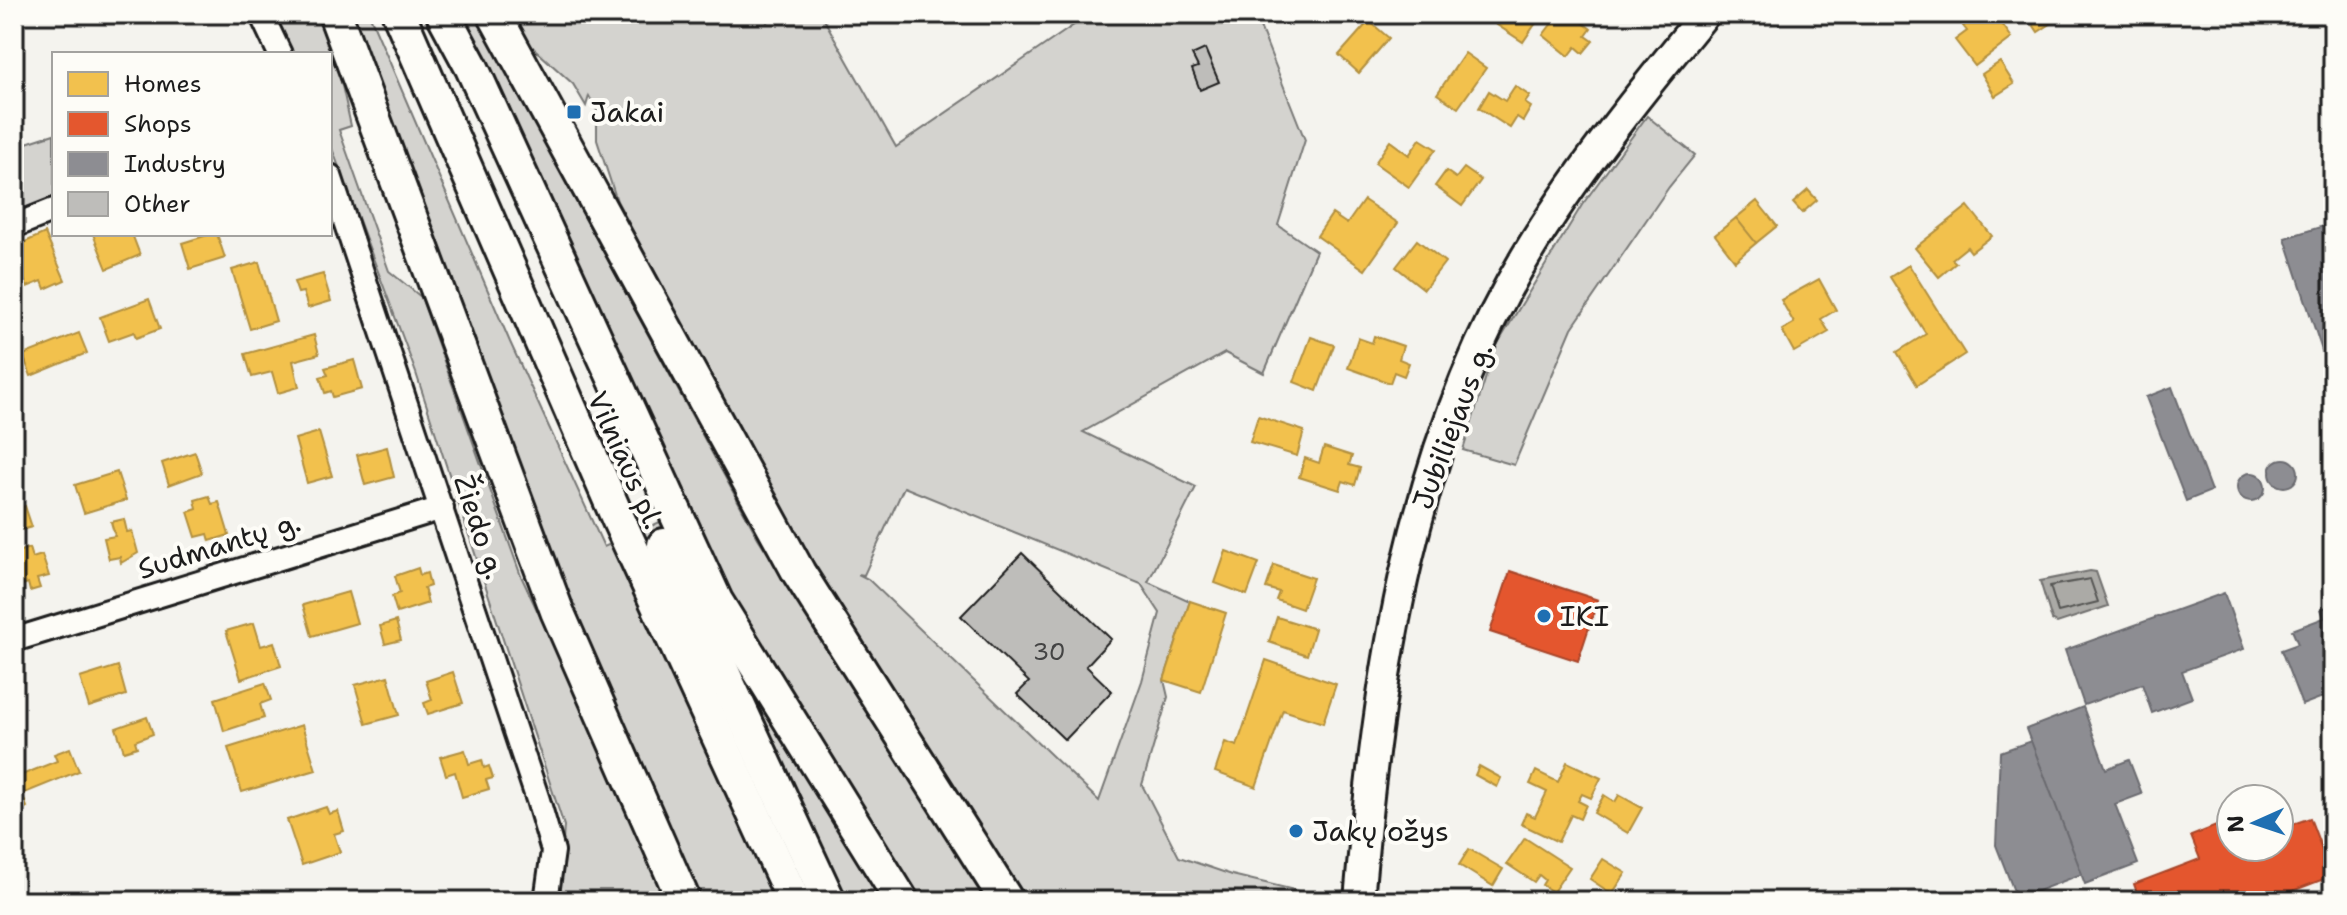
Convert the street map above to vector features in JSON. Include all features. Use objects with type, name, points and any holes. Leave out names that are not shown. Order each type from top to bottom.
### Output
[{"type":"highway","points":[[335,14],[557,611],[684,901]]},
{"type":"highway","name":"Vilniaus pl.","points":[[399,14],[644,509],[829,901]]},
{"type":"highway","name":"Vilniaus pl.","points":[[433,14],[644,509],[793,901]]},
{"type":"highway","points":[[443,14],[478,81],[644,509],[739,643],[902,901]]},
{"type":"highway","points":[[494,14],[799,573],[1007,901]]},
{"type":"main road","name":"Jubiliejaus g.","points":[[1359,901],[1384,672],[1407,558],[1446,430],[1474,360],[1534,244],[1584,169],[1705,14]]},
{"type":"street","points":[[261,14],[279,52]]},
{"type":"street","name":"Žiedo g.","points":[[332,182],[553,851],[546,901]]},
{"type":"street","points":[[14,226],[52,211]]},
{"type":"street","name":"Sudmantų g.","points":[[14,640],[442,508]]},
{"type":"shaded area","points":[[272,14],[321,14],[339,72],[351,126],[339,130],[389,271],[421,297],[521,576],[627,801],[670,901],[559,901],[564,826],[416,373],[332,148],[332,52],[291,52]]},
{"type":"shaded area","points":[[349,14],[369,14],[510,342],[604,547],[687,510],[457,14],[475,14],[758,538],[991,901],[700,901],[540,534]]},
{"type":"shaded area","points":[[512,14],[762,14],[767,22],[780,14],[821,14],[896,147],[1090,14],[1255,14],[1305,140],[1278,225],[1316,251],[1264,373],[1225,353],[1083,432],[1196,487],[1148,582],[1190,601],[1164,680],[1168,697],[1142,785],[1179,857],[1232,875],[1340,901],[1018,901],[725,419],[729,411],[617,201],[597,140],[597,111],[589,96],[586,106],[573,84],[528,43]],"holes":[[[904,487],[1141,584],[1160,613],[1142,681],[1099,801],[868,579],[858,574],[864,575]]]},
{"type":"shaded area","points":[[1647,116],[1695,155],[1669,187],[1572,328],[1514,465],[1463,450],[1495,348],[1582,205]]},
{"type":"shaded area","points":[[52,135],[52,199],[14,214],[14,147]]},
{"type":"water","points":[[2096,572],[2108,606],[2057,623],[2052,620],[2040,581]]},
{"type":"building: Homes","points":[[1496,14],[1542,14],[1523,42],[1491,21]]},
{"type":"building: Homes","points":[[1559,14],[1572,14],[1591,29],[1586,36],[1593,41],[1583,53],[1576,47],[1569,56],[1543,35]]},
{"type":"building: Homes","points":[[1978,14],[1995,14],[2012,38],[1975,66],[1955,40],[1967,31],[1963,26]]},
{"type":"building: Homes","points":[[2026,14],[2050,14],[2055,21],[2038,32]]},
{"type":"building: Homes","points":[[1369,21],[1389,38],[1359,73],[1339,55]]},
{"type":"building: Homes","points":[[1465,53],[1486,68],[1458,108],[1437,94]]},
{"type":"building: Homes","points":[[2000,62],[2014,84],[1995,96],[1982,74]]},
{"type":"building: Homes","points":[[1515,86],[1530,96],[1525,103],[1531,107],[1523,121],[1517,117],[1510,128],[1479,108],[1489,91],[1505,101]]},
{"type":"building: Homes","points":[[1420,139],[1436,149],[1409,187],[1375,163],[1390,141],[1409,155]]},
{"type":"building: Homes","points":[[1464,168],[1481,180],[1462,206],[1435,186],[1446,171],[1456,178]]},
{"type":"building: Homes","points":[[1808,190],[1817,200],[1802,213],[1793,203]]},
{"type":"building: Homes","points":[[1364,200],[1398,223],[1365,270],[1317,236],[1332,214],[1347,224]]},
{"type":"building: Homes","points":[[1757,201],[1777,226],[1756,243],[1736,218]]},
{"type":"building: Homes","points":[[1968,206],[1992,236],[1971,252],[1967,247],[1952,259],[1956,263],[1939,277],[1915,248]]},
{"type":"building: Homes","points":[[1736,218],[1756,243],[1735,261],[1715,235]]},
{"type":"building: Homes","points":[[45,233],[65,280],[45,289],[42,281],[27,287],[14,256],[14,247]]},
{"type":"building: Homes","points":[[94,236],[133,236],[140,255],[107,269]]},
{"type":"building: Homes","points":[[205,236],[218,236],[225,258],[190,269],[182,243]]},
{"type":"building: Homes","points":[[1417,240],[1445,262],[1424,289],[1396,267]]},
{"type":"building: Homes","points":[[259,262],[276,321],[250,329],[232,270]]},
{"type":"building: Homes","points":[[1909,265],[1965,354],[1917,385],[1897,352],[1926,334],[1890,277]]},
{"type":"building: Homes","points":[[323,274],[331,301],[308,308],[303,292],[298,293],[294,282]]},
{"type":"building: Homes","points":[[1819,279],[1836,310],[1821,319],[1829,332],[1794,352],[1782,330],[1794,323],[1781,300]]},
{"type":"building: Homes","points":[[149,299],[160,329],[136,338],[134,332],[109,341],[100,317]]},
{"type":"building: Homes","points":[[79,333],[87,353],[31,376],[23,355]]},
{"type":"building: Homes","points":[[314,335],[319,354],[293,361],[299,387],[278,393],[272,372],[252,377],[245,354]]},
{"type":"building: Homes","points":[[1374,336],[1403,346],[1399,359],[1409,363],[1404,376],[1394,372],[1390,383],[1348,368],[1358,338],[1372,343]]},
{"type":"building: Homes","points":[[1311,337],[1334,345],[1317,391],[1294,382]]},
{"type":"building: Homes","points":[[354,360],[362,389],[333,397],[331,391],[325,393],[320,377],[328,375],[325,368]]},
{"type":"building: Homes","points":[[1258,416],[1304,431],[1297,456],[1250,442]]},
{"type":"building: Homes","points":[[319,432],[332,476],[307,483],[295,439]]},
{"type":"building: Homes","points":[[387,447],[394,477],[365,485],[357,455]]},
{"type":"building: Homes","points":[[1324,447],[1352,456],[1349,465],[1360,468],[1355,485],[1343,481],[1340,490],[1299,477],[1305,458],[1319,463]]},
{"type":"building: Homes","points":[[195,452],[202,473],[169,485],[162,463]]},
{"type":"building: Homes","points":[[117,472],[126,500],[84,513],[75,485]]},
{"type":"building: Homes","points":[[209,496],[212,504],[219,502],[229,535],[210,541],[208,534],[196,537],[188,512],[197,509],[195,500]]},
{"type":"building: Homes","points":[[25,506],[32,527],[14,532],[14,510]]},
{"type":"building: Homes","points":[[124,519],[127,532],[132,531],[138,553],[121,563],[120,557],[109,559],[104,538],[115,536],[111,522]]},
{"type":"building: Homes","points":[[29,548],[32,558],[42,555],[49,576],[37,579],[40,588],[30,591],[28,583],[22,585],[14,559],[14,553]]},
{"type":"building: Homes","points":[[1226,551],[1259,563],[1247,595],[1215,583]]},
{"type":"building: Homes","points":[[1274,565],[1313,578],[1302,609],[1276,600],[1279,592],[1266,588]]},
{"type":"building: Homes","points":[[418,568],[420,575],[427,573],[430,586],[424,588],[428,603],[397,613],[392,596],[400,593],[395,576]]},
{"type":"building: Homes","points":[[348,592],[357,623],[312,636],[303,605]]},
{"type":"building: Homes","points":[[1190,601],[1226,613],[1201,692],[1164,680]]},
{"type":"building: Homes","points":[[1277,617],[1315,629],[1307,655],[1269,642]]},
{"type":"building: Homes","points":[[396,621],[401,640],[385,644],[380,626]]},
{"type":"building: Homes","points":[[254,623],[261,646],[274,642],[281,666],[241,679],[226,631]]},
{"type":"building: Homes","points":[[1266,660],[1336,684],[1323,723],[1283,710],[1256,787],[1215,772],[1225,742],[1237,746]]},
{"type":"building: Homes","points":[[118,666],[126,695],[89,707],[80,678]]},
{"type":"building: Homes","points":[[453,672],[463,703],[428,714],[424,703],[432,700],[426,681]]},
{"type":"building: Homes","points":[[388,676],[399,715],[366,724],[355,685]]},
{"type":"building: Homes","points":[[265,683],[271,700],[260,704],[264,718],[224,731],[215,699]]},
{"type":"building: Homes","points":[[147,717],[153,734],[135,741],[137,747],[124,751],[116,728]]},
{"type":"building: Homes","points":[[302,725],[316,770],[242,792],[228,748]]},
{"type":"building: Homes","points":[[70,748],[79,771],[22,794],[27,807],[21,810],[14,793],[14,778],[57,761],[54,754]]},
{"type":"building: Homes","points":[[465,750],[469,764],[482,760],[484,768],[489,766],[493,778],[486,780],[489,789],[462,797],[455,772],[446,775],[440,757]]},
{"type":"building: Homes","points":[[1567,762],[1601,778],[1591,798],[1582,794],[1578,801],[1586,805],[1580,819],[1571,815],[1558,842],[1521,824],[1526,813],[1535,817],[1547,792],[1530,784],[1536,771],[1558,782]]},
{"type":"building: Homes","points":[[1479,766],[1501,778],[1497,787],[1475,775]]},
{"type":"building: Homes","points":[[1604,795],[1615,802],[1619,795],[1642,808],[1628,833],[1594,813]]},
{"type":"building: Homes","points":[[326,807],[329,814],[338,811],[344,831],[334,834],[340,852],[302,865],[287,820]]},
{"type":"building: Homes","points":[[1525,838],[1570,867],[1553,892],[1542,885],[1545,880],[1539,875],[1534,882],[1507,864]]},
{"type":"building: Homes","points":[[1469,849],[1503,869],[1493,886],[1459,865]]},
{"type":"building: Homes","points":[[1603,859],[1626,873],[1612,894],[1590,879]]},
{"type":"building: Shops","name":"IKI","points":[[1510,571],[1598,600],[1578,661],[1490,632]]},
{"type":"building: Shops","points":[[2310,818],[2332,876],[2266,901],[2140,901],[2134,884],[2200,859],[2191,836],[2215,826],[2215,863],[2295,863],[2295,823]]},
{"type":"building: Industry","points":[[2333,223],[2333,384],[2285,238]]},
{"type":"building: Industry","points":[[2172,387],[2211,491],[2186,501],[2146,397]]},
{"type":"building: Industry","points":[[2284,459],[2294,463],[2298,473],[2294,483],[2284,487],[2274,483],[2270,473],[2274,463]]},
{"type":"building: Industry","points":[[2251,473],[2261,477],[2265,487],[2261,497],[2251,501],[2241,497],[2237,487],[2241,477]]},
{"type":"building: Industry","points":[[2224,593],[2244,649],[2182,671],[2192,698],[2152,713],[2142,684],[2084,705],[2065,650]]},
{"type":"building: Industry","points":[[2333,605],[2333,693],[2302,705],[2281,650],[2298,644],[2292,630],[2324,618],[2321,609]]},
{"type":"building: Industry","points":[[2083,707],[2106,769],[2129,760],[2142,794],[2115,804],[2138,864],[2085,884],[2026,729]]},
{"type":"building: Industry","points":[[2031,741],[2082,874],[2017,899],[1996,845],[2000,752]]},
{"type":"building: Other","points":[[1205,49],[1219,82],[1200,90],[1192,69],[1198,67],[1192,55]]},
{"type":"building: Other","points":[[1022,553],[1111,639],[1086,666],[1112,691],[1065,740],[1017,694],[1029,682],[961,616]]},
{"type":"place","name":"Jakai","points":[[574,112]]},
{"type":"place","name":"IKI","points":[[1544,616]]},
{"type":"place","name":"Jakų ožys","points":[[1296,831]]}]
